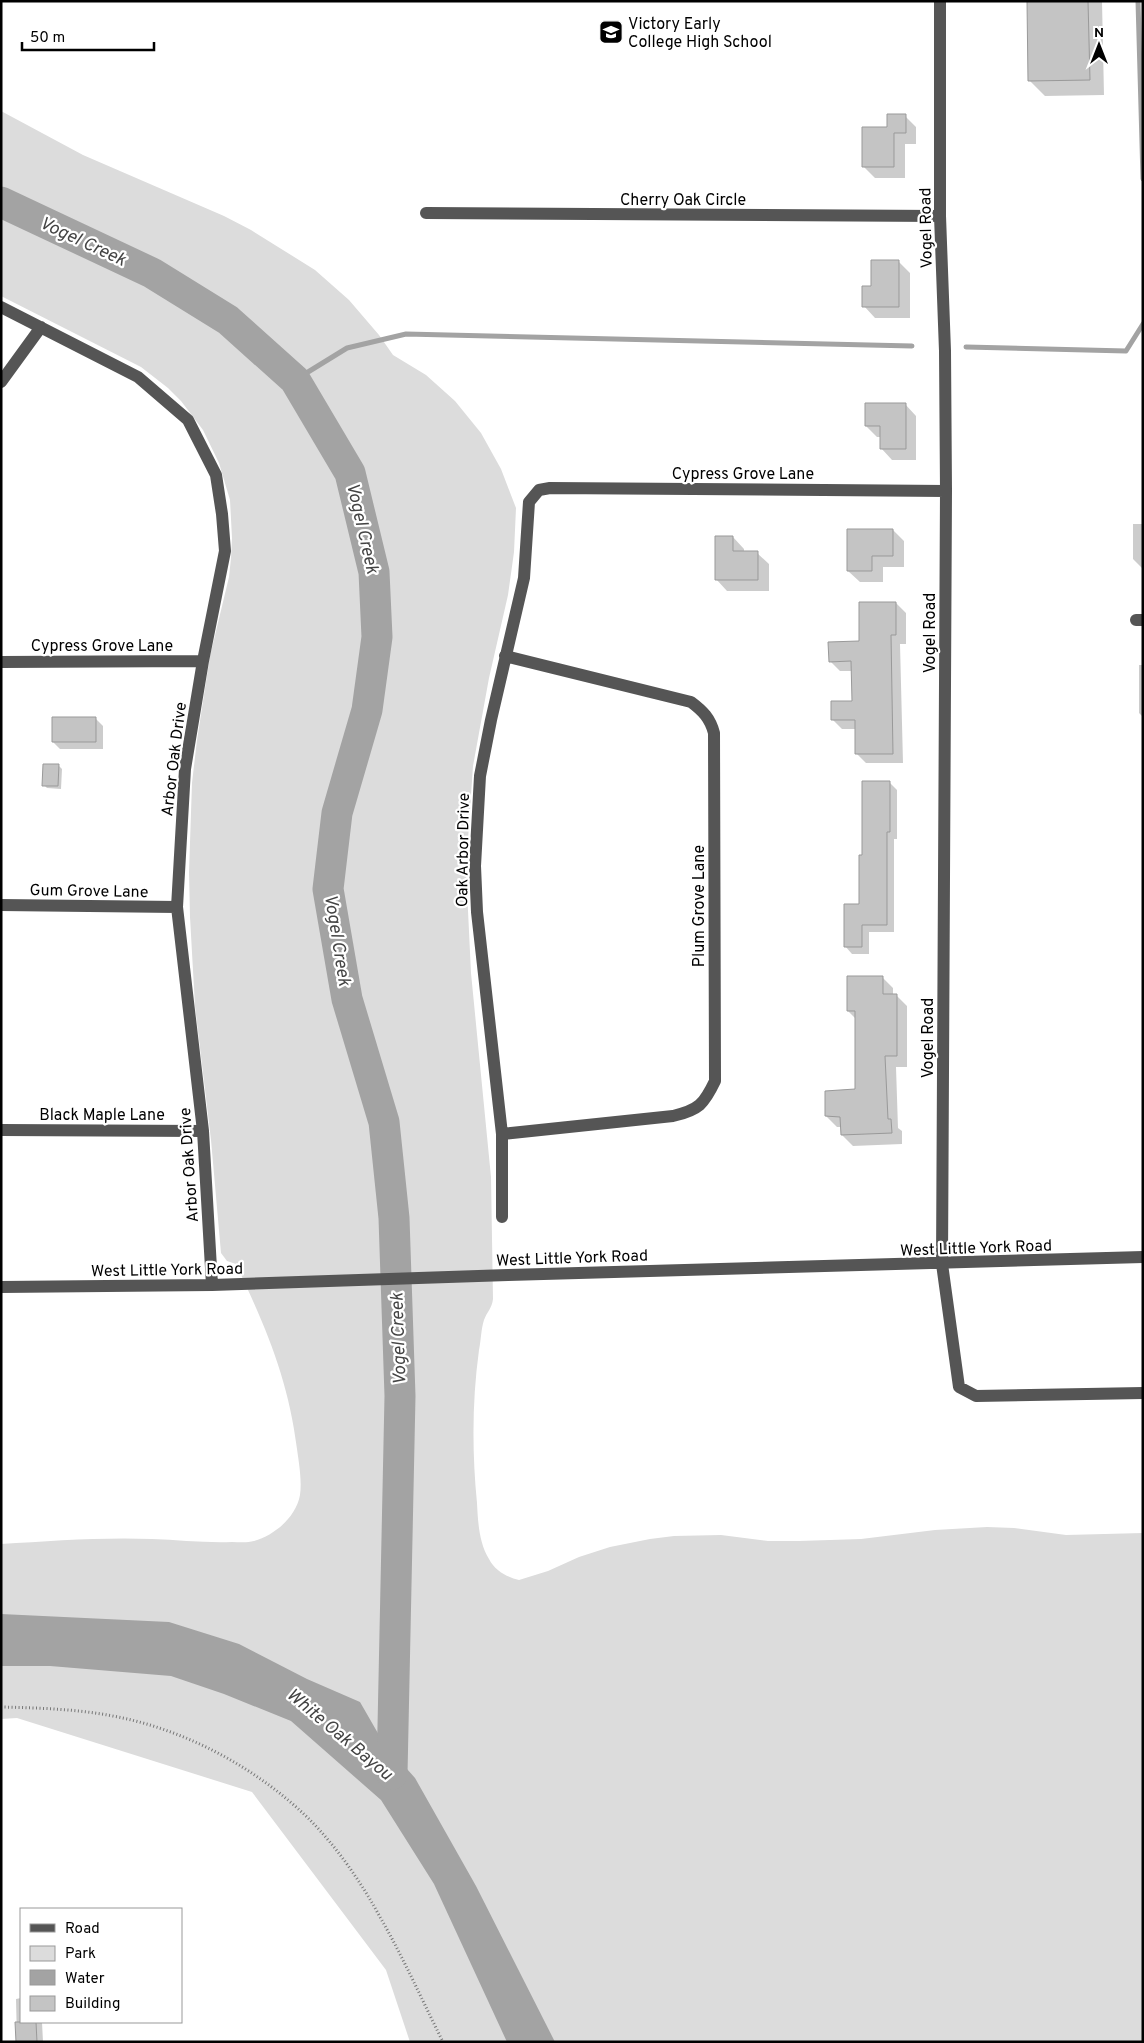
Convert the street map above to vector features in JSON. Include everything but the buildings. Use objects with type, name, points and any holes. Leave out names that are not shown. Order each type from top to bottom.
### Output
[{"type":"street","name":"Vogel Road","points":[[940,1],[940,216],[946,491],[942,1264],[959,1387],[976,1396],[1143,1393]]},
{"type":"street","name":"Cherry Oak Circle","points":[[426,213],[940,216]]},
{"type":"street","name":"Arbor Oak Drive","points":[[1,307],[138,377],[188,420],[216,475],[225,551],[203,661],[185,769],[177,907],[203,1131],[212,1285]]},
{"type":"street","points":[[1,382],[41,327]]},
{"type":"street","name":"Cypress Grove Lane","points":[[539,490],[550,488],[946,491]]},
{"type":"street","name":"Oak Arbor Drive","points":[[502,1217],[502,1134],[477,912],[475,866],[480,776],[505,656],[524,578],[530,502],[539,490]]},
{"type":"street","name":"Plum Grove Lane","points":[[502,1134],[690,1112],[706,1100],[715,1081],[714,733],[711,721],[703,711],[691,702],[505,656]]},
{"type":"street","name":"Cypress Grove Lane","points":[[1,662],[203,661]]},
{"type":"street","name":"Gum Grove Lane","points":[[1,905],[177,907]]},
{"type":"street","name":"Black Maple Lane","points":[[1,1130],[203,1131]]},
{"type":"street","name":"West Little York Road","points":[[1,1287],[212,1285],[1143,1258]]},
{"type":"path","points":[[1,1707],[56,1708],[90,1712],[145,1724],[192,1741],[225,1758],[280,1795],[309,1819],[333,1846],[351,1871],[380,1916],[443,2042]]},
{"type":"green space","points":[[1,111],[83,155],[224,216],[251,230],[315,270],[349,300],[379,335],[393,355],[426,375],[455,401],[481,433],[501,469],[516,508],[514,552],[508,595],[489,678],[473,766],[466,869],[471,973],[491,1177],[493,1299],[484,1320],[482,1331],[475,1388],[474,1426],[474,1465],[479,1525],[483,1546],[489,1559],[502,1573],[519,1580],[610,1547],[674,1536],[721,1535],[768,1541],[799,1541],[861,1539],[935,1530],[987,1527],[1014,1528],[1066,1535],[1143,1533],[1143,2042],[410,2042],[386,1970],[252,1792],[17,1718],[1,1719],[1,1544],[114,1539],[251,1542],[277,1530],[289,1518],[298,1503],[301,1484],[293,1423],[282,1376],[257,1310],[236,1264],[227,1261],[221,1253],[211,1140],[195,1006],[189,872],[192,783],[210,656],[229,577],[232,538],[230,500],[219,463],[203,430],[181,401],[168,388],[141,367],[1,296]]},
{"type":"water","name":"White Oak Bayou","points":[[1,1614],[169,1622],[239,1644],[307,1679],[360,1702],[383,1742],[415,1778],[476,1886],[555,2042],[507,2042],[434,1884],[381,1800],[291,1721],[224,1694],[171,1676],[50,1666],[1,1666]]},
{"type":"waterway","points":[[1138,1],[1143,179]]},
{"type":"waterway","name":"Vogel Creek","points":[[1,202],[152,273],[228,320],[295,380],[350,473],[374,572],[377,637],[367,710],[337,813],[328,889],[347,999],[384,1122],[394,1218],[400,1396],[392,1774]]},
{"type":"waterway","points":[[966,347],[1126,351],[1143,324]]},
{"type":"waterway","points":[[295,380],[347,348],[406,334],[912,346]]},
{"type":"place","name":"Victory Early College High School","points":[[611,32]]}]
